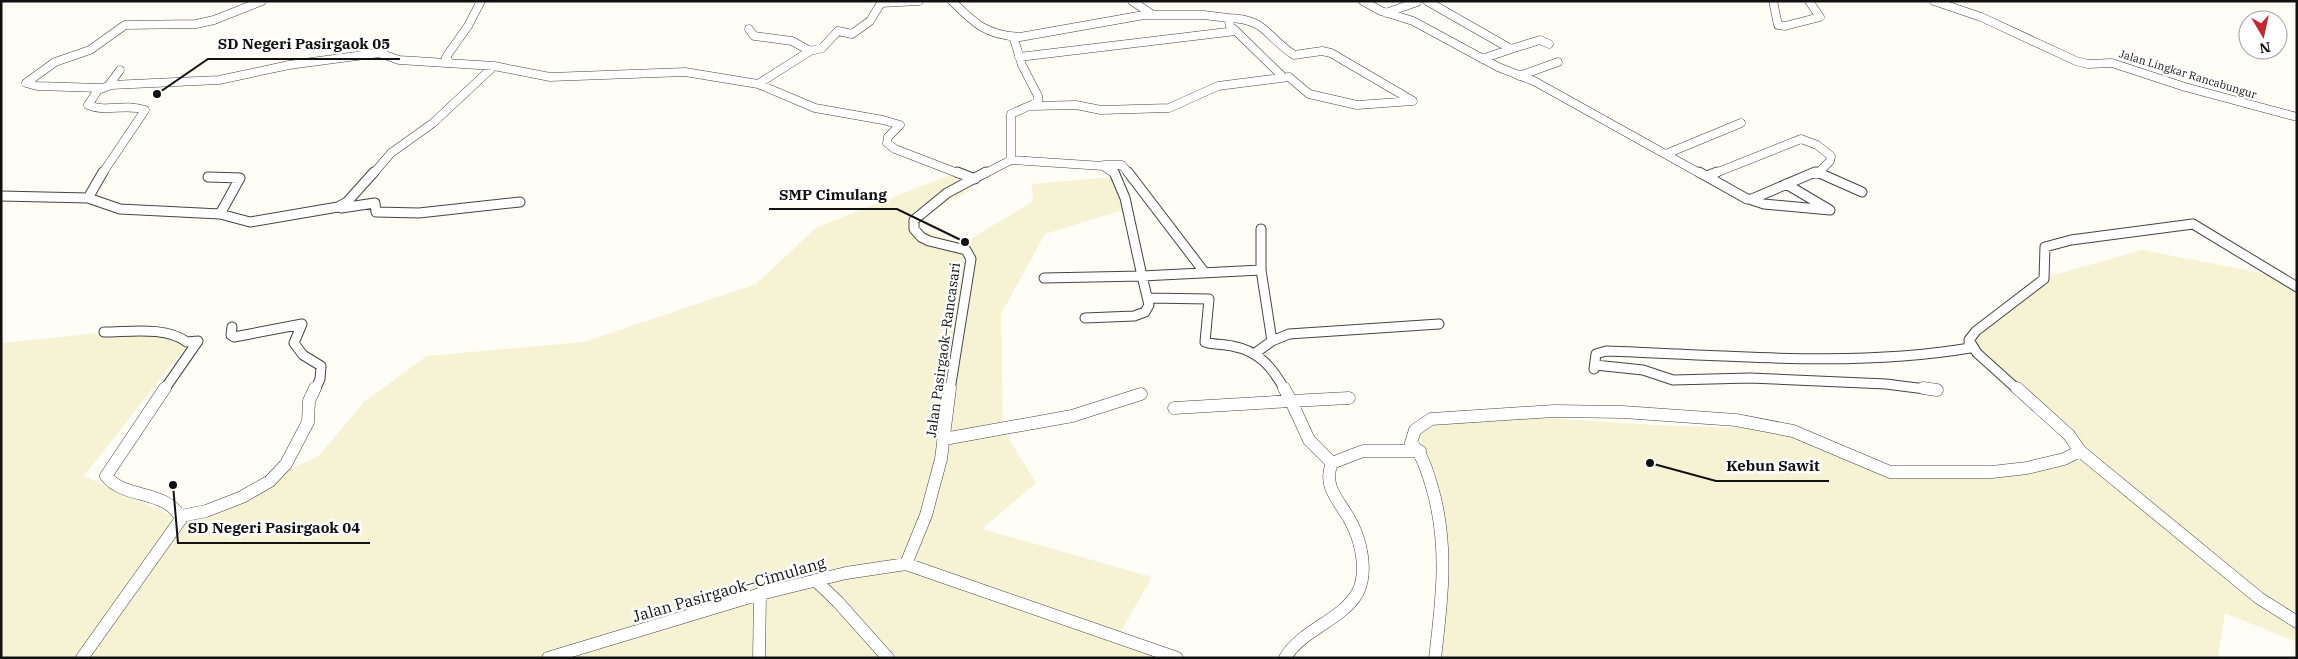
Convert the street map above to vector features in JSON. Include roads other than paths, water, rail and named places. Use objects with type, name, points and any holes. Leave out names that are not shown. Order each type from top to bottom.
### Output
[{"type":"street","points":[[262,1],[214,20],[196,24],[125,25],[90,50],[55,62],[26,83],[37,86],[105,87],[219,80],[289,65],[372,53],[399,60],[494,66],[555,77],[685,72],[758,84],[783,97],[835,113],[881,117],[900,125],[888,137],[887,143],[895,149],[975,179]]},
{"type":"street","points":[[450,62],[446,57],[468,26],[481,1]]},
{"type":"street","points":[[758,84],[810,51],[822,48],[838,31],[852,34],[870,21],[880,3],[919,1]]},
{"type":"street","points":[[952,1],[988,33],[1003,37],[1153,15],[1246,18],[1260,22],[1294,55],[1305,55],[1321,51],[1331,53],[1413,101],[1357,105],[1310,94],[1292,78],[1283,77],[1218,86],[1169,108],[1098,110],[1076,105],[1032,106]]},
{"type":"street","points":[[1132,1],[1153,15]]},
{"type":"street","points":[[1363,1],[1412,22],[1482,59],[1534,81],[1749,199],[1764,204],[1830,210],[1786,184]]},
{"type":"street","points":[[1427,1],[1511,49]]},
{"type":"street","points":[[1772,1],[1778,25],[1785,26],[1820,18],[1808,1]]},
{"type":"street","name":"Jalan Lingkar Rancabungur","points":[[1934,1],[1981,17],[2076,61],[2088,64],[2112,63],[2185,87],[2297,117]]},
{"type":"street","points":[[1386,12],[1417,2]]},
{"type":"street","points":[[1228,18],[1230,26],[1283,77]]},
{"type":"street","points":[[749,29],[754,36],[792,41],[810,51]]},
{"type":"street","points":[[1019,57],[1236,31]]},
{"type":"street","points":[[1020,36],[1014,39],[1018,42],[1019,57],[1038,92],[1038,102],[1011,114],[1011,160],[1103,166],[1122,165],[1205,273]]},
{"type":"street","points":[[1482,59],[1540,40],[1549,44]]},
{"type":"street","points":[[1519,76],[1558,62]]},
{"type":"street","points":[[325,210],[348,202],[385,159],[433,123],[494,66]]},
{"type":"street","points":[[88,198],[109,162],[145,110],[89,106],[89,102],[120,70]]},
{"type":"street","points":[[1666,154],[1741,123]]},
{"type":"street","points":[[1707,176],[1799,139],[1817,145],[1831,156],[1830,161],[1819,172]]},
{"type":"street","name":"Jalan Pasirgaok–Rancasari","points":[[906,564],[926,515],[941,459],[970,256],[966,250],[920,237],[913,226],[920,214],[958,187],[1011,160]]},
{"type":"street","points":[[1085,318],[1140,315],[1148,308],[1148,298],[1125,198],[1114,172],[1103,166]]},
{"type":"street","points":[[1749,199],[1814,172],[1819,172],[1862,192]]},
{"type":"street","points":[[208,176],[240,178],[220,214]]},
{"type":"street","points":[[1,196],[88,198],[120,209],[220,214],[252,222],[375,203],[376,212],[419,212],[520,202]]},
{"type":"street","points":[[1937,390],[1886,384],[1750,378],[1673,380],[1643,370],[1594,367],[1596,354],[1620,350],[1701,356],[1748,354],[1786,359],[1846,359],[1946,352],[1970,348],[1969,338],[2044,279],[2046,247],[2071,240],[2192,224],[2297,287]]},
{"type":"street","points":[[1261,229],[1261,270],[1272,341]]},
{"type":"street","points":[[1044,278],[1142,276],[1261,270]]},
{"type":"street","points":[[1148,298],[1209,299],[1205,342],[1233,347],[1254,354],[1273,367],[1309,440],[1332,463]]},
{"type":"street","points":[[181,516],[222,506],[270,481],[286,464],[308,422],[309,401],[320,379],[321,366],[298,351],[295,346],[294,340],[302,324],[234,337],[232,335],[232,327]]},
{"type":"street","points":[[1254,354],[1272,341],[1299,333],[1439,324]]},
{"type":"street","points":[[104,332],[151,332],[182,338],[187,342],[198,340],[118,455],[106,476],[108,481],[118,486],[167,503],[181,516]]},
{"type":"street","points":[[1969,343],[1977,353],[2069,435],[2080,450],[2203,551],[2246,589],[2280,614],[2297,622]]},
{"type":"street","points":[[944,439],[1072,416],[1141,394]]},
{"type":"street","points":[[1174,408],[1349,398]]},
{"type":"street","points":[[1435,658],[1445,575],[1445,550],[1439,506],[1420,451],[1411,443],[1415,430],[1437,417],[1554,411],[1659,414],[1757,423],[1800,434],[1879,469],[1890,472],[1992,472],[2027,468],[2064,459],[2080,450]]},
{"type":"street","points":[[1285,658],[1287,652],[1304,634],[1330,620],[1354,598],[1364,576],[1360,546],[1350,521],[1330,488],[1328,475],[1332,463],[1351,452],[1364,450],[1420,451]]},
{"type":"street","points":[[82,658],[178,524],[181,516]]},
{"type":"street","name":"Jalan Pasirgaok–Cimulang","points":[[548,658],[760,594],[815,580],[906,564],[1177,658]]},
{"type":"street","points":[[815,580],[888,658]]},
{"type":"street","points":[[759,658],[760,594]]},
{"type":"place","name":"SD Negeri Pasirgaok 05","points":[[157,94]]},
{"type":"place","name":"SMP Cimulang","points":[[965,242]]},
{"type":"place","name":"Kebun Sawit","points":[[1650,463]]},
{"type":"place","name":"SD Negeri Pasirgaok 04","points":[[173,485]]}]
